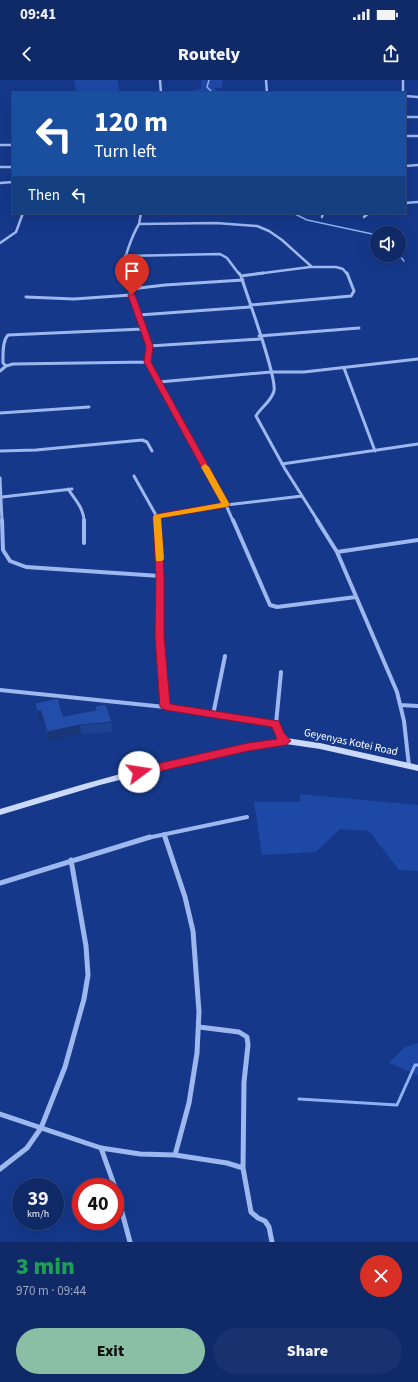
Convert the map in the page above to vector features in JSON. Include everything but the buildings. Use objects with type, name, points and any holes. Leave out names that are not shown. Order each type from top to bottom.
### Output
[{"type":"street","points":[[160,80],[161,92]]},
{"type":"street","points":[[266,80],[267,92]]},
{"type":"street","points":[[403,80],[404,92]]},
{"type":"street","points":[[406,96],[418,97]]},
{"type":"street","points":[[406,117],[418,117]]},
{"type":"street","points":[[406,136],[418,136]]},
{"type":"street","points":[[0,145],[12,145]]},
{"type":"street","points":[[406,166],[418,164]]},
{"type":"street","points":[[0,168],[12,167]]},
{"type":"street","points":[[0,183],[12,182]]},
{"type":"street","points":[[406,204],[418,202]]},
{"type":"street","points":[[0,243],[16,232],[23,214]]},
{"type":"street","points":[[141,214],[140,224],[134,232],[132,241],[125,256],[124,270],[149,346],[148,362],[226,505],[266,598],[270,605],[277,607],[356,597]]},
{"type":"street","points":[[364,217],[368,214]]},
{"type":"street","points":[[140,224],[232,224],[262,228],[277,236],[305,259],[312,267]]},
{"type":"street","points":[[125,256],[220,254],[227,258],[242,276],[259,337],[271,372],[274,390],[271,399],[260,409],[256,416],[282,464],[336,552],[356,597],[397,692],[406,737],[408,766]]},
{"type":"street","points":[[138,315],[352,296],[354,291],[345,270],[341,268],[312,267],[242,276]]},
{"type":"street","points":[[131,289],[165,285],[243,280]]},
{"type":"street","points":[[26,297],[74,299],[132,295]]},
{"type":"street","points":[[149,346],[359,328]]},
{"type":"street","points":[[6,366],[3,363],[3,360],[5,338],[8,335],[143,329]]},
{"type":"street","points":[[159,382],[271,372],[285,373],[344,368],[418,359]]},
{"type":"street","points":[[0,371],[6,366],[13,364],[148,362]]},
{"type":"street","points":[[344,368],[375,451]]},
{"type":"street","points":[[0,412],[89,407]]},
{"type":"street","points":[[0,451],[36,450],[142,440],[147,442],[152,450]]},
{"type":"street","points":[[282,464],[418,444]]},
{"type":"street","points":[[134,476],[157,517],[160,576],[160,636],[165,707]]},
{"type":"street","points":[[0,478],[2,497],[3,550],[10,561],[26,567],[160,576]]},
{"type":"street","points":[[68,489],[79,504],[84,516],[84,543]]},
{"type":"street","points":[[2,497],[72,489]]},
{"type":"street","points":[[157,517],[226,505],[302,496]]},
{"type":"street","points":[[336,552],[418,540]]},
{"type":"street","points":[[213,715],[225,656]]},
{"type":"street","points":[[281,672],[276,724],[280,735],[286,741]]},
{"type":"street","points":[[0,690],[165,707],[276,724]]},
{"type":"street","points":[[400,705],[418,706]]},
{"type":"street","name":"Geyenyas Kotei Road","points":[[0,812],[100,782],[178,762],[248,747],[286,741],[320,746],[418,768]]},
{"type":"street","points":[[0,883],[72,860],[164,834],[247,817]]},
{"type":"street","points":[[164,834],[185,897],[193,931],[199,1012],[197,1053],[189,1103],[175,1155]]},
{"type":"street","points":[[0,1169],[27,1148],[41,1128],[56,1094],[65,1067],[84,999],[88,975],[85,940],[72,860]]},
{"type":"street","points":[[199,1027],[239,1032],[247,1037],[248,1045],[244,1082],[243,1168],[251,1212],[258,1218],[265,1221],[269,1227],[272,1242]]},
{"type":"street","points":[[0,1114],[101,1148],[140,1154],[175,1155],[243,1168]]},
{"type":"street","points":[[101,1148],[116,1190],[130,1242]]},
{"type":"shaded area","points":[[74,80],[117,80],[120,92],[77,92]]},
{"type":"shaded area","points":[[201,80],[223,80],[222,88],[215,88],[217,92],[194,92],[194,90],[201,89]]},
{"type":"shaded area","points":[[299,794],[418,805],[418,871],[399,870],[369,831],[340,829],[316,852],[262,855],[254,802],[301,802]]},
{"type":"shaded area","points":[[418,1043],[418,1075],[389,1063],[405,1047]]},
{"type":"waterway","points":[[209,80],[207,87],[212,92]]},
{"type":"waterway","points":[[295,214],[307,220],[370,234]]},
{"type":"waterway","points":[[299,1099],[397,1105],[415,1065],[418,1065]]},
{"type":"slow traffic","points":[[159,559],[157,517],[226,505],[205,467]]},
{"type":"route","points":[[132,295],[149,346],[148,362],[226,505],[157,517],[160,576],[160,636],[165,707],[276,724],[280,735],[286,741],[248,747],[139,772]]}]
